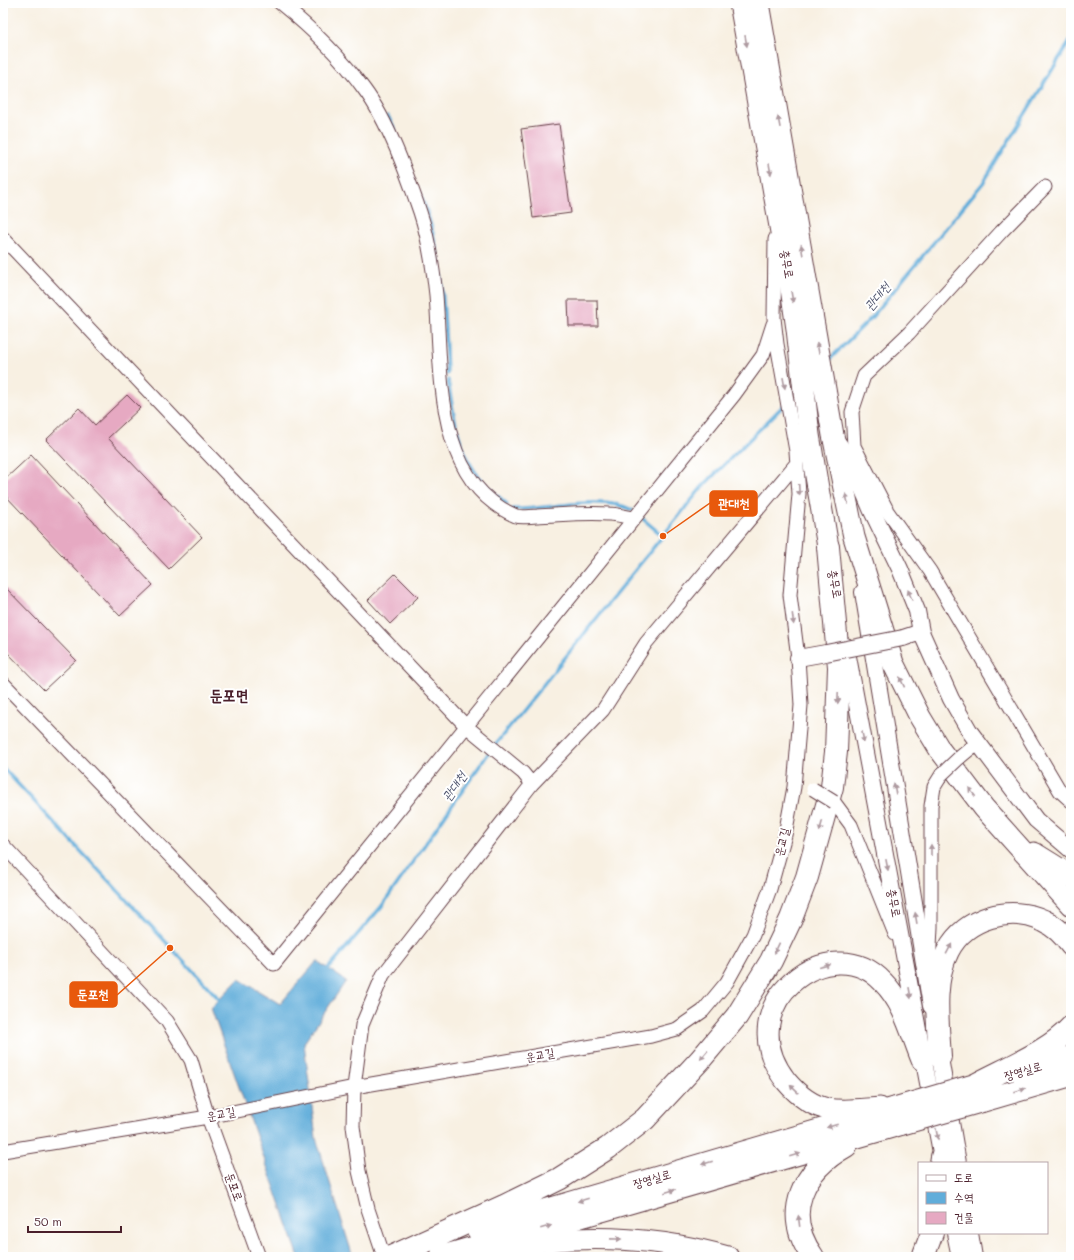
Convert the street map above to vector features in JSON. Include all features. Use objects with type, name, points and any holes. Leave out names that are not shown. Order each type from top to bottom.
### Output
[{"type":"highway","points":[[399,1254],[559,1179],[608,1148],[645,1119],[672,1092],[736,1016],[771,961],[791,919],[807,877],[832,787],[836,752],[839,667],[828,547]]},
{"type":"highway","points":[[931,1058],[938,1016],[940,981],[948,951],[964,931],[989,918],[1016,913],[1044,921],[1064,936],[1071,945]]},
{"type":"highway","points":[[813,1257],[805,1242],[799,1224],[799,1201],[808,1177],[826,1159],[842,1148],[899,1116],[979,1093],[1062,1036],[1071,1026]]},
{"type":"highway","name":"장영실로","points":[[979,1093],[1071,1056]]},
{"type":"highway","name":"장영실로","points":[[979,1093],[1071,1075]]},
{"type":"highway","name":"장영실로","points":[[399,1254],[899,1116]]},
{"type":"highway","name":"장영실로","points":[[441,1257],[899,1116]]},
{"type":"highway","points":[[923,1257],[932,1234]]},
{"type":"main road","name":"충무로","points":[[740,3],[777,206],[805,323],[830,414],[854,537]]},
{"type":"main road","name":"충무로","points":[[758,3],[805,323],[809,435],[828,547]]},
{"type":"main road","points":[[854,537],[893,663],[920,717],[940,750],[984,808],[1071,905]]},
{"type":"main road","points":[[984,808],[1029,849],[1071,876]]},
{"type":"main road","points":[[899,1116],[830,1109],[811,1102],[796,1091],[782,1076],[771,1050],[769,1039],[769,1018],[777,999],[792,981],[815,969],[842,963],[864,968],[883,982],[900,1005],[931,1058]]},
{"type":"main road","points":[[453,1257],[496,1248],[590,1238],[644,1240],[687,1247],[728,1257]]},
{"type":"street","points":[[280,3],[329,47],[365,89],[379,113],[397,152],[420,212],[431,251],[436,294],[442,393],[448,422],[466,473],[477,488],[494,503],[518,517],[609,514],[633,518]]},
{"type":"street","points":[[886,508],[854,446],[852,412],[864,376],[910,332],[1001,232],[1045,188]]},
{"type":"street","points":[[4,685],[274,964],[469,728],[633,518],[734,394],[763,355],[774,318],[777,206]]},
{"type":"street","points":[[3,238],[469,728],[523,773],[532,784]]},
{"type":"street","name":"운교길","points":[[3,1151],[209,1116],[349,1088],[651,1036],[676,1029],[703,1011],[727,982],[753,935],[770,889],[785,835],[794,787],[802,705],[790,595],[799,494],[796,451],[777,344],[774,318]]},
{"type":"street","points":[[833,434],[857,476],[900,569],[917,611],[921,632],[951,699],[977,743],[1036,820],[1071,850]]},
{"type":"street","points":[[384,1257],[370,1216],[359,1171],[349,1088],[362,1025],[383,975],[532,784],[603,710],[646,643],[796,464]]},
{"type":"street","points":[[857,476],[886,508],[930,571],[1060,791],[1071,801]]},
{"type":"street","name":"충무로","points":[[854,537],[928,987],[931,1058],[946,1161]]},
{"type":"street","name":"충무로","points":[[828,547],[904,955],[931,1058]]},
{"type":"street","points":[[798,658],[903,638],[921,632]]},
{"type":"street","points":[[928,987],[931,927],[931,806],[934,787],[942,774],[977,743]]},
{"type":"street","points":[[794,787],[814,788],[834,802],[851,826],[904,955]]},
{"type":"street","name":"둔포로","points":[[3,845],[167,1021],[191,1060],[209,1116],[259,1257]]},
{"type":"street","points":[[955,1234],[960,1257]]},
{"type":"street","points":[[970,1234],[974,1257]]},
{"type":"water","points":[[317,961],[346,981],[304,1043],[316,1138],[353,1257],[299,1257],[211,1008],[239,979],[280,1004]]},
{"type":"building","points":[[559,124],[571,213],[533,218],[521,129]]},
{"type":"building","points":[[568,300],[597,300],[598,326],[569,326]]},
{"type":"building","points":[[127,395],[140,408],[108,438],[202,537],[169,569],[46,440],[79,408],[95,425]]},
{"type":"building","points":[[31,455],[153,585],[120,616],[3,493],[3,481]]},
{"type":"building","points":[[395,574],[418,597],[390,624],[368,600]]},
{"type":"building","points":[[3,585],[76,660],[44,690],[3,648]]},
{"type":"waterway","name":"관대천","points":[[828,361],[872,317],[983,183],[1071,39]]},
{"type":"waterway","points":[[388,116],[395,130]]},
{"type":"waterway","points":[[420,193],[434,237],[438,260],[443,305],[447,374]]},
{"type":"waterway","points":[[448,380],[458,434],[469,461],[475,473],[507,504]]},
{"type":"waterway","name":"관대천","points":[[494,746],[702,487],[784,405]]},
{"type":"waterway","points":[[513,509],[606,503],[620,505],[632,510]]},
{"type":"waterway","points":[[643,519],[663,536]]},
{"type":"waterway","name":"관대천","points":[[326,971],[382,906],[490,751]]},
{"type":"waterway","points":[[3,768],[222,1002]]},
{"type":"place","name":"관대천","points":[[663,536]]},
{"type":"place","name":"둔포천","points":[[170,948]]},
{"type":"district","name":"둔포면","points":[[229,695]]}]
